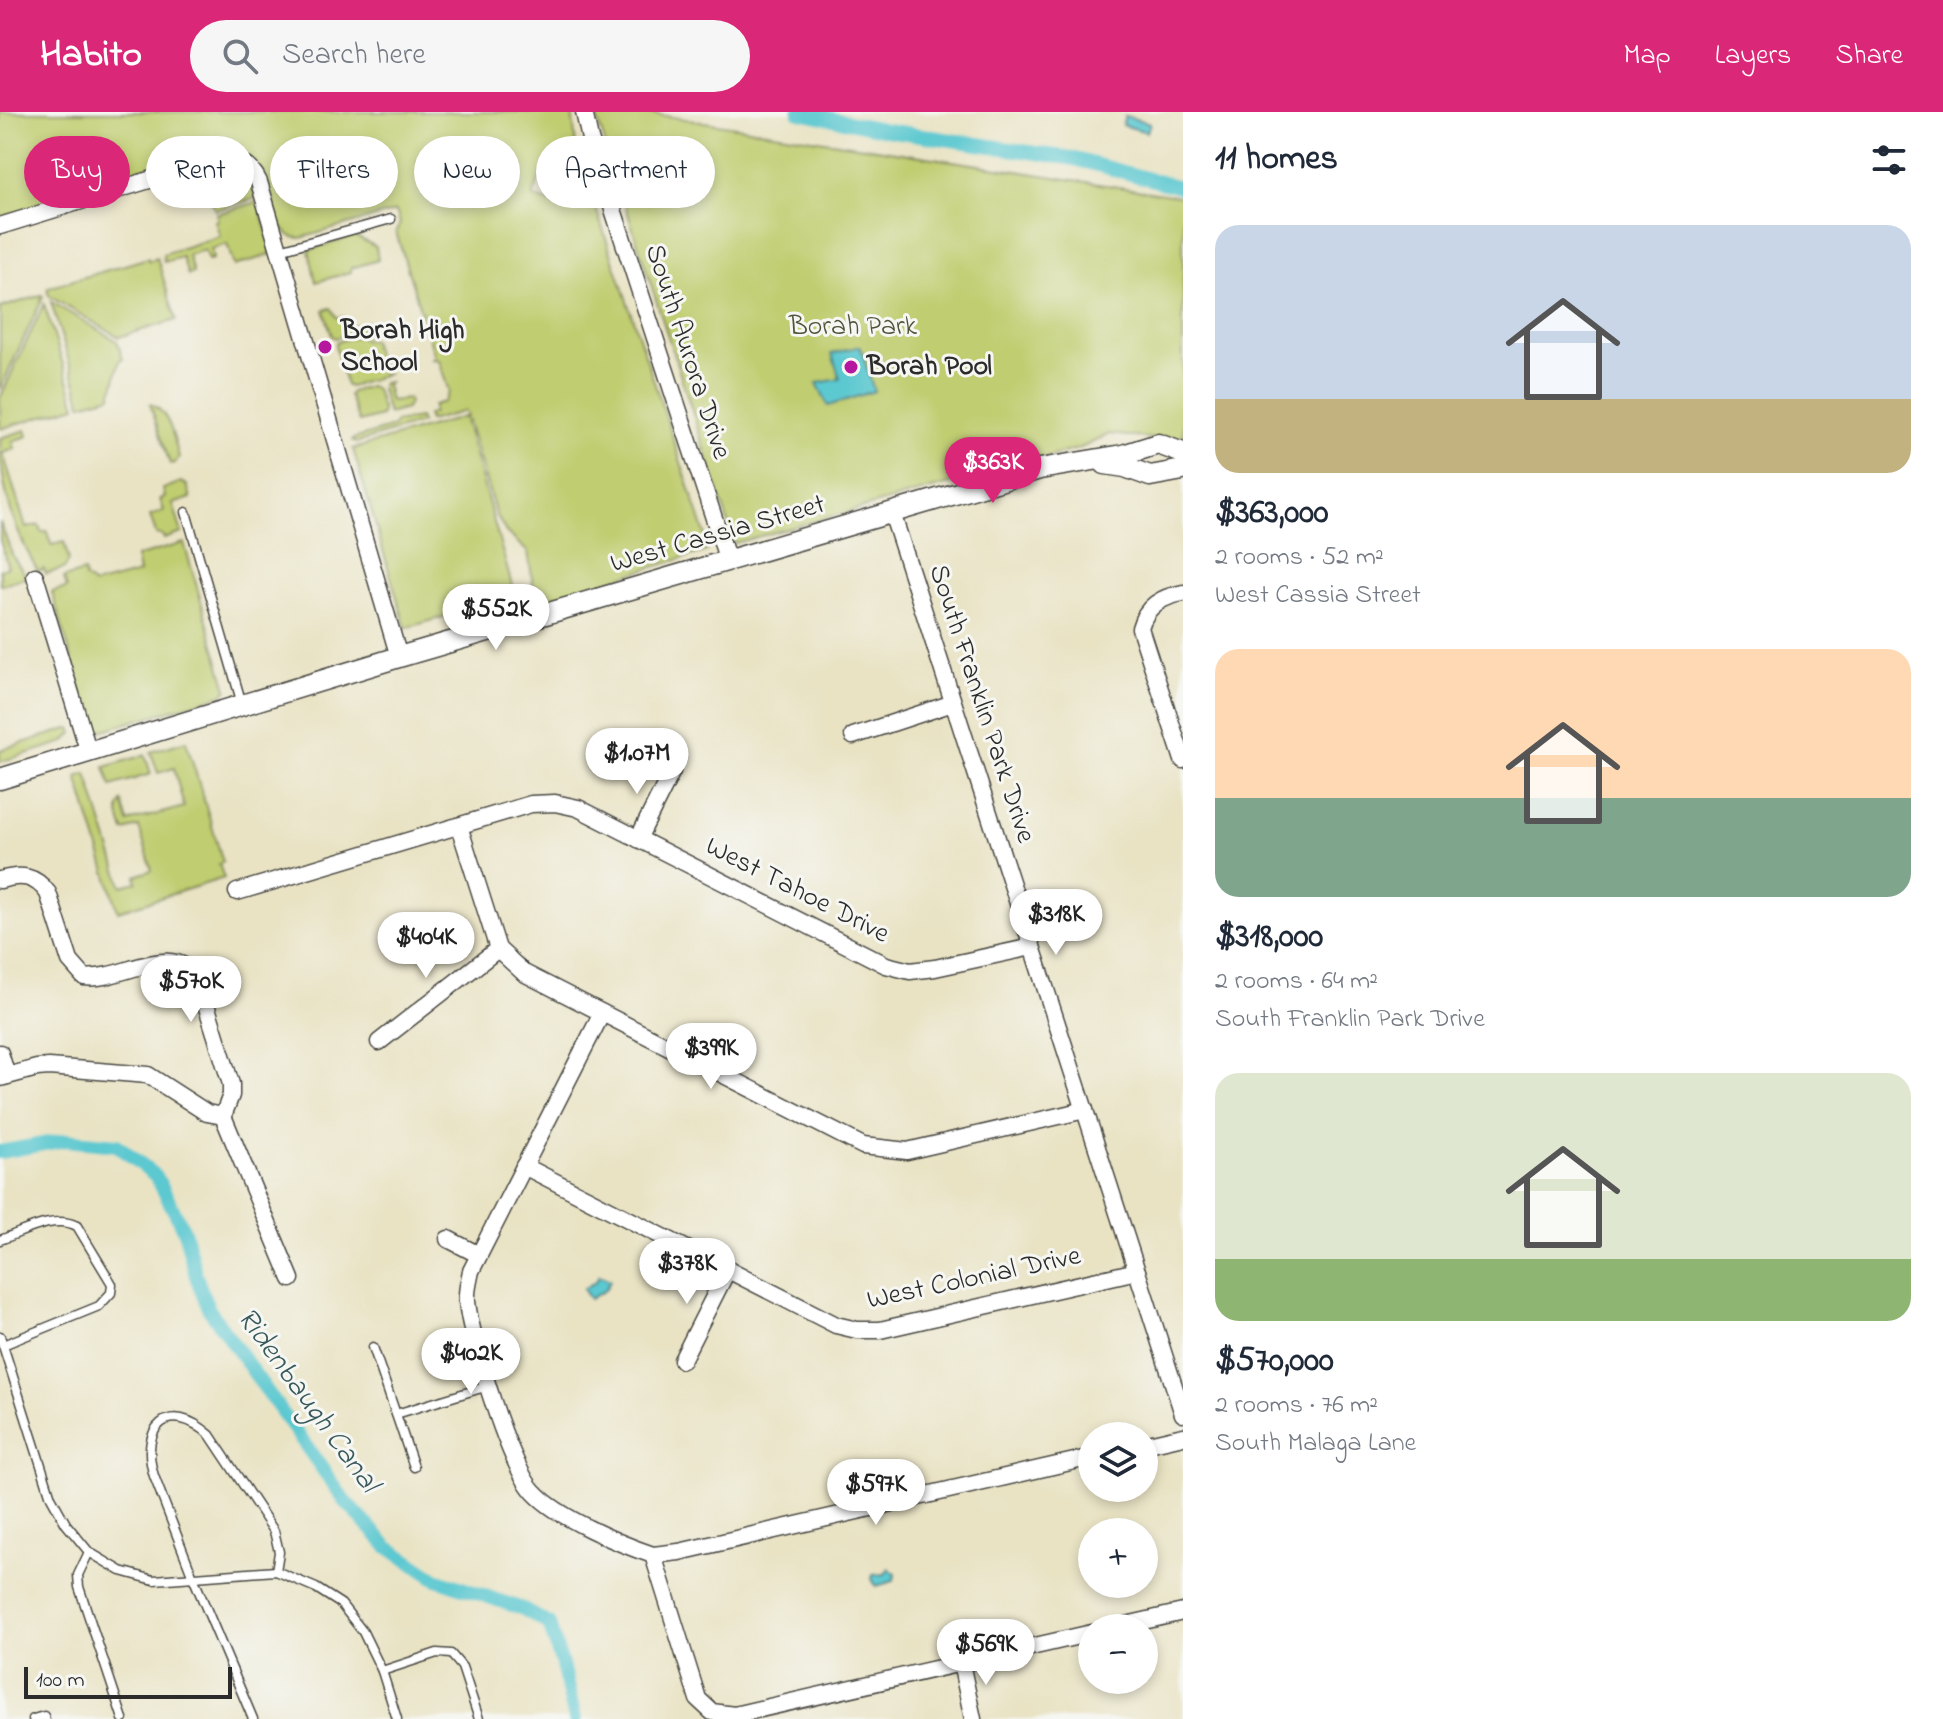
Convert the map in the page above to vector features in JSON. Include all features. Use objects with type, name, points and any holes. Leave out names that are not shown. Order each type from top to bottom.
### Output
[{"type":"street","name":"South Aurora Drive","points":[[584,112],[590,139],[728,561]]},
{"type":"street","points":[[0,226],[225,158],[243,163],[255,174],[399,657]]},
{"type":"street","name":"West Cassia Street","points":[[0,779],[399,657],[1040,469],[1123,455],[1158,444],[1183,453]]},
{"type":"street","points":[[1085,461],[1125,467],[1150,476],[1183,470]]},
{"type":"street","name":"South Franklin Park Drive","points":[[892,513],[1183,1414]]},
{"type":"street","points":[[35,576],[89,753]]},
{"type":"street","points":[[1183,593],[1152,604],[1143,616],[1140,628],[1183,760]]},
{"type":"street","points":[[853,736],[953,703]]},
{"type":"street","points":[[638,839],[672,771]]},
{"type":"street","name":"West Tahoe Drive","points":[[237,892],[531,804],[555,803],[578,808],[886,965],[910,971],[935,968],[1032,947]]},
{"type":"street","points":[[459,826],[498,949],[524,973],[863,1146],[907,1151],[1085,1110]]},
{"type":"street","points":[[0,880],[26,876],[42,885],[48,893],[70,961],[84,977],[106,978],[170,960],[191,969],[198,979],[231,1084],[231,1095],[223,1116],[291,1279]]},
{"type":"street","points":[[379,1042],[498,949]]},
{"type":"street","points":[[602,1013],[471,1271],[466,1297],[469,1318],[489,1385],[518,1469],[533,1492],[556,1510],[632,1548],[653,1555],[1078,1460]]},
{"type":"street","points":[[0,1053],[4,1077],[49,1067],[148,1075],[207,1113],[223,1116]]},
{"type":"street","name":"West Colonial Drive","points":[[524,1166],[836,1325],[857,1330],[880,1330],[1137,1271]]},
{"type":"street","points":[[448,1239],[479,1255]]},
{"type":"street","points":[[682,1360],[728,1269]]},
{"type":"street","points":[[1158,1442],[1183,1436]]},
{"type":"street","points":[[653,1555],[698,1699],[712,1712],[734,1715],[1078,1636]]},
{"type":"street","points":[[1158,1618],[1183,1612]]},
{"type":"street","points":[[961,1663],[973,1719]]},
{"type":"lane","points":[[280,251],[391,219]]},
{"type":"lane","points":[[186,512],[242,705]]},
{"type":"lane","points":[[0,1240],[67,1221],[77,1226],[112,1284],[111,1293],[99,1306],[1,1341],[51,1497],[66,1524],[89,1552],[121,1571],[154,1580],[276,1571],[316,1588],[341,1604],[363,1632],[382,1671],[397,1719]]},
{"type":"lane","points":[[373,1347],[414,1467]]},
{"type":"lane","points":[[0,1379],[13,1375]]},
{"type":"lane","points":[[396,1414],[489,1385]]},
{"type":"lane","points":[[253,1719],[193,1577],[149,1460],[153,1430],[167,1420],[182,1417],[196,1422],[210,1435],[274,1531],[279,1552],[276,1571]]},
{"type":"lane","points":[[89,1552],[78,1575],[79,1587],[123,1719]]},
{"type":"lane","points":[[382,1671],[437,1653],[451,1654],[462,1667],[479,1719]]},
{"type":"lane","points":[[33,1719],[44,1716],[45,1719]]},
{"type":"green space","points":[[0,112],[572,112],[575,136],[536,136],[536,189],[533,197],[536,198],[536,208],[596,208],[709,546],[707,551],[536,602],[528,552],[506,532],[496,515],[465,411],[429,421],[427,415],[433,413],[433,405],[444,402],[449,392],[439,360],[430,359],[435,357],[396,232],[400,223],[396,211],[301,238],[288,234],[280,224],[275,208],[398,208],[398,136],[270,136],[270,193],[265,178],[254,163],[254,136],[146,136],[146,174],[130,178],[130,136],[24,136],[24,208],[30,208],[0,217]]},
{"type":"green space","name":"Borah Park","points":[[595,112],[640,112],[1183,197],[1183,442],[1109,434],[1081,448],[735,543],[626,208],[715,208],[715,136],[603,136]]},
{"type":"green space","points":[[258,202],[272,249],[270,255],[234,266],[227,244],[211,249],[213,259],[208,260],[204,250],[188,255],[193,273],[188,275],[182,257],[164,262],[163,254],[220,236],[216,214],[237,208],[254,208],[254,203]]},
{"type":"green space","points":[[355,236],[376,247],[378,260],[316,282],[309,250]]},
{"type":"green space","points":[[148,258],[149,261],[157,258],[176,320],[119,337],[49,296],[47,289],[54,286]]},
{"type":"green space","points":[[43,297],[0,390],[0,308]]},
{"type":"green space","points":[[51,302],[117,341],[123,359],[120,360],[111,396],[82,404]]},
{"type":"green space","points":[[44,304],[76,406],[0,429],[0,398]]},
{"type":"green space","points":[[331,308],[337,318],[343,317],[347,328],[366,322],[370,334],[358,331],[335,338],[332,336],[324,310]]},
{"type":"green space","points":[[357,336],[372,340],[382,373],[387,374],[350,387],[346,385],[335,346],[336,342]]},
{"type":"green space","points":[[389,382],[386,385],[390,401],[408,399],[409,403],[406,409],[388,414],[381,389],[383,383]]},
{"type":"green space","points":[[370,386],[376,389],[381,416],[359,422],[349,395]]},
{"type":"green space","points":[[150,404],[162,412],[170,426],[179,457],[175,463],[170,464]]},
{"type":"green space","points":[[464,417],[515,596],[406,628],[353,449]]},
{"type":"green space","points":[[419,418],[421,423],[356,443],[352,441],[393,427],[396,422]]},
{"type":"green space","points":[[26,430],[28,436],[13,441],[15,449],[3,453],[26,528],[39,525],[42,533],[47,531],[51,545],[64,542],[69,560],[65,568],[46,574],[44,569],[38,571],[22,539],[2,474],[0,438]]},
{"type":"green space","points":[[181,482],[187,485],[191,498],[173,504],[182,533],[164,539],[156,534],[150,516],[164,511],[160,499],[165,497],[163,489]]},
{"type":"green space","points":[[0,522],[13,557],[27,577],[0,585],[0,570],[8,567],[0,540]]},
{"type":"green space","points":[[184,543],[227,689],[222,695],[93,731],[52,592],[67,588],[64,578],[84,572],[85,578],[94,585],[139,573],[136,557]]},
{"type":"green space","points":[[71,728],[73,733],[65,742],[0,762],[0,750]]},
{"type":"green space","points":[[186,741],[223,862],[219,864],[224,878],[118,911],[77,777],[87,774],[122,886],[137,882],[136,876],[152,870],[139,827],[124,831],[119,815],[120,805],[122,802],[128,822],[184,807],[174,768],[158,773],[151,752]]},
{"type":"green space","points":[[145,755],[151,774],[111,786],[105,767]]},
{"type":"water","points":[[1125,116],[1150,123],[1147,132],[1122,125]]},
{"type":"water","name":"Borah Pool","points":[[860,346],[874,391],[828,406],[817,383],[840,379],[832,354]]},
{"type":"water","points":[[599,1275],[610,1280],[605,1290],[590,1299],[583,1289],[596,1281]]},
{"type":"water","points":[[889,1568],[895,1574],[894,1581],[876,1586],[873,1575],[885,1574]]},
{"type":"waterway","points":[[799,112],[887,130],[1075,159],[1183,188]]},
{"type":"waterway","name":"Ridenbaugh Canal","points":[[0,1152],[65,1140],[117,1145],[156,1176],[184,1230],[208,1308],[345,1501],[388,1547],[436,1579],[523,1609],[549,1624],[575,1719]]},
{"type":"place","name":"Borah High School","points":[[325,347]]},
{"type":"place","name":"Borah Pool","points":[[851,367]]}]
